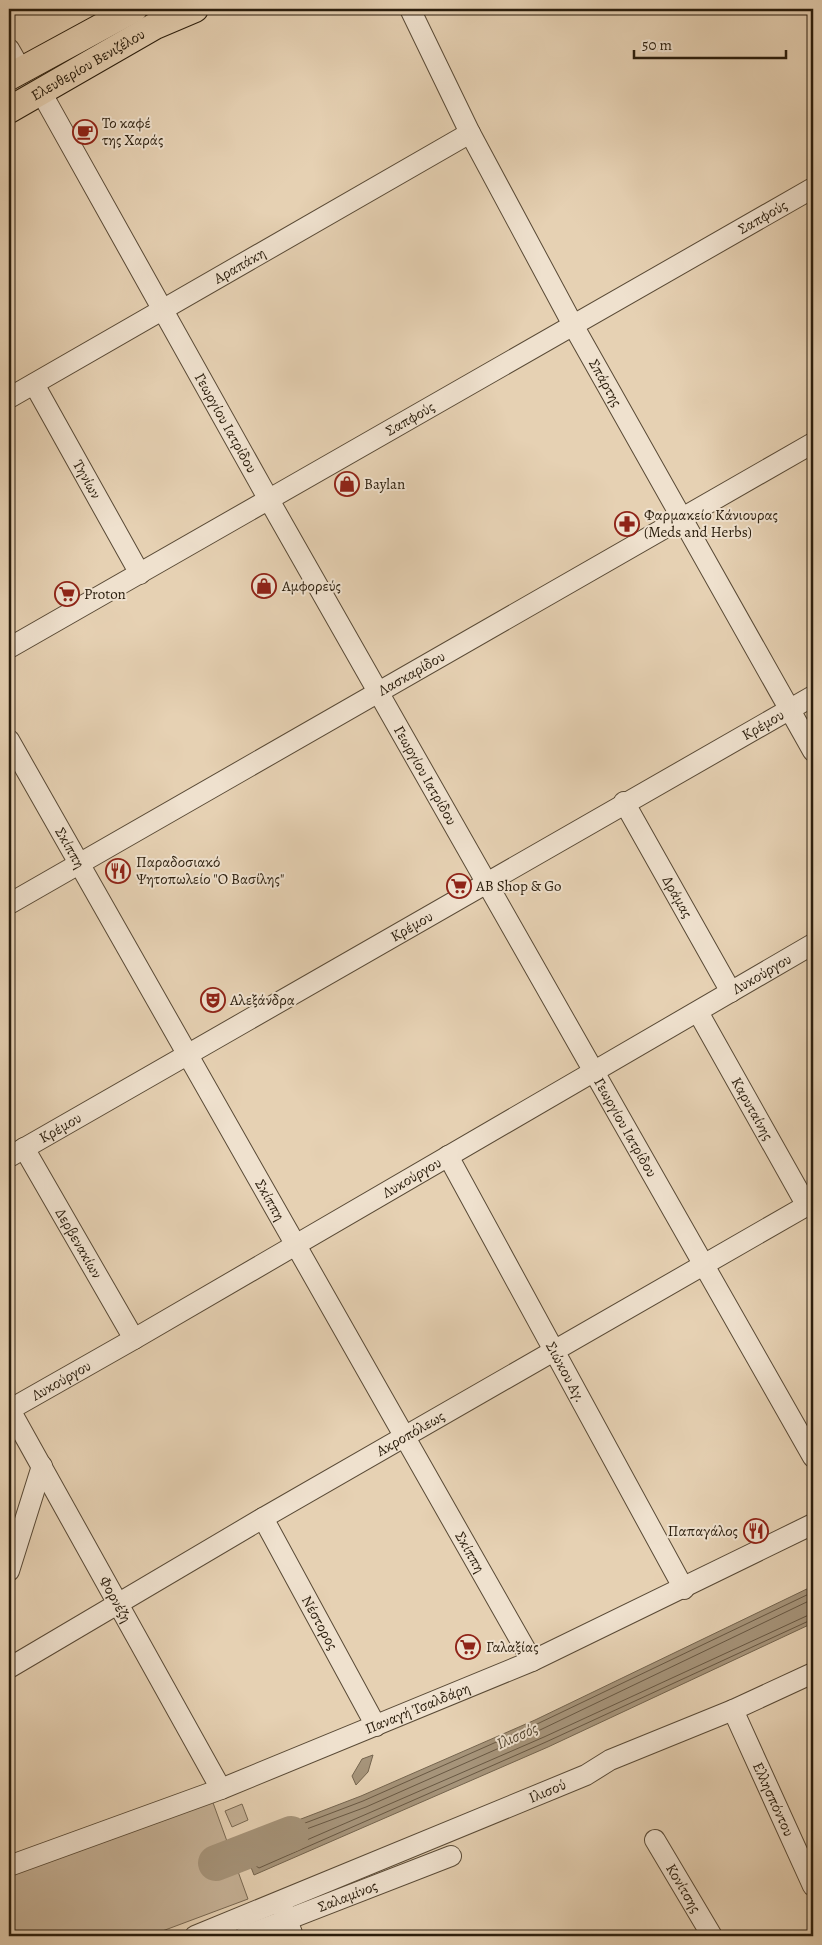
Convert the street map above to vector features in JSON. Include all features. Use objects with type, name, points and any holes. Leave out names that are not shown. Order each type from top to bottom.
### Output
[{"type":"main road","name":"Ελευθερίου Βενιζέλου","points":[[13,65],[134,9]]},
{"type":"main road","name":"Ελευθερίου Βενιζέλου","points":[[9,110],[155,26],[195,9]]},
{"type":"street","name":"Σπάρτης","points":[[410,9],[470,133],[573,324],[791,708],[813,751]]},
{"type":"street","name":"Γεωργίου Ιατρίδου","points":[[41,92],[269,500],[813,1457]]},
{"type":"street","name":"Αραπάκη","points":[[9,398],[470,133]]},
{"type":"street","name":"Σαπφούς","points":[[9,648],[813,188]]},
{"type":"street","name":"Τηνίων","points":[[34,384],[140,574]]},
{"type":"street","name":"Λασκαρίδου","points":[[9,904],[813,443]]},
{"type":"street","name":"Κρέμου","points":[[16,1153],[624,802],[813,696]]},
{"type":"street","name":"Σκίππη","points":[[9,740],[532,1660]]},
{"type":"street","name":"Δράμας","points":[[624,802],[731,992]]},
{"type":"street","name":"Λυκούργου","points":[[9,1409],[134,1339],[813,944]]},
{"type":"street","name":"Καρυταίνης","points":[[698,1012],[810,1204]]},
{"type":"street","name":"Δερβενακίων","points":[[16,1153],[134,1339]]},
{"type":"street","name":"Σιώκου Αγ.","points":[[448,1156],[684,1589]]},
{"type":"street","name":"Ακροπόλεως","points":[[9,1668],[263,1518],[556,1352],[810,1204]]},
{"type":"street","name":"Φορνέζη","points":[[9,1409],[221,1789]]},
{"type":"street","points":[[9,1571],[42,1466]]},
{"type":"street","name":"Νέστορος","points":[[263,1518],[376,1726]]},
{"type":"street","name":"Παναγή Τσαλδάρη","points":[[9,1866],[221,1789],[532,1660],[684,1589],[813,1524]]},
{"type":"street","name":"Ιλισού","points":[[286,1919],[586,1775],[610,1760],[733,1710],[813,1673]]},
{"type":"street","name":"Ελλησπόντου","points":[[733,1710],[813,1886]]},
{"type":"street","name":"Κονίτσης","points":[[655,1840],[712,1936]]},
{"type":"street","name":"Σαλαμίνος","points":[[245,1936],[451,1856]]},
{"type":"street","name":"Σαλαμίνος","points":[[194,1936],[286,1919]]},
{"type":"shaded area","points":[[212,1800],[248,1899],[149,1936],[9,1936],[9,1876]]},
{"type":"shaded area","points":[[242,1804],[248,1820],[232,1827],[225,1811]]},
{"type":"water","points":[[813,1586],[813,1623],[548,1747],[254,1875],[241,1842],[361,1796],[535,1720]]},
{"type":"water","points":[[373,1755],[368,1772],[356,1785],[352,1776],[362,1759]]},
{"type":"waterway","name":"Ιλισσός","points":[[216,1863],[291,1834]]},
{"type":"place","name":"Το καφέ της Χαράς","points":[[85,132]]},
{"type":"place","name":"Baylan","points":[[347,484]]},
{"type":"place","name":"Φαρμακείο Κάνιουρας (Meds and Herbs)","points":[[627,524]]},
{"type":"place","name":"Αμφορεύς","points":[[264,586]]},
{"type":"place","name":"Proton","points":[[67,594]]},
{"type":"place","name":"Παραδοσιακό Ψητοπωλείο \"Ο Βασίλης\"","points":[[118,871]]},
{"type":"place","name":"AB Shop & Go","points":[[459,886]]},
{"type":"place","name":"Αλεξάνδρα","points":[[213,1000]]},
{"type":"place","name":"Παπαγάλος","points":[[756,1531]]},
{"type":"place","name":"Γαλαξίας","points":[[468,1647]]}]
